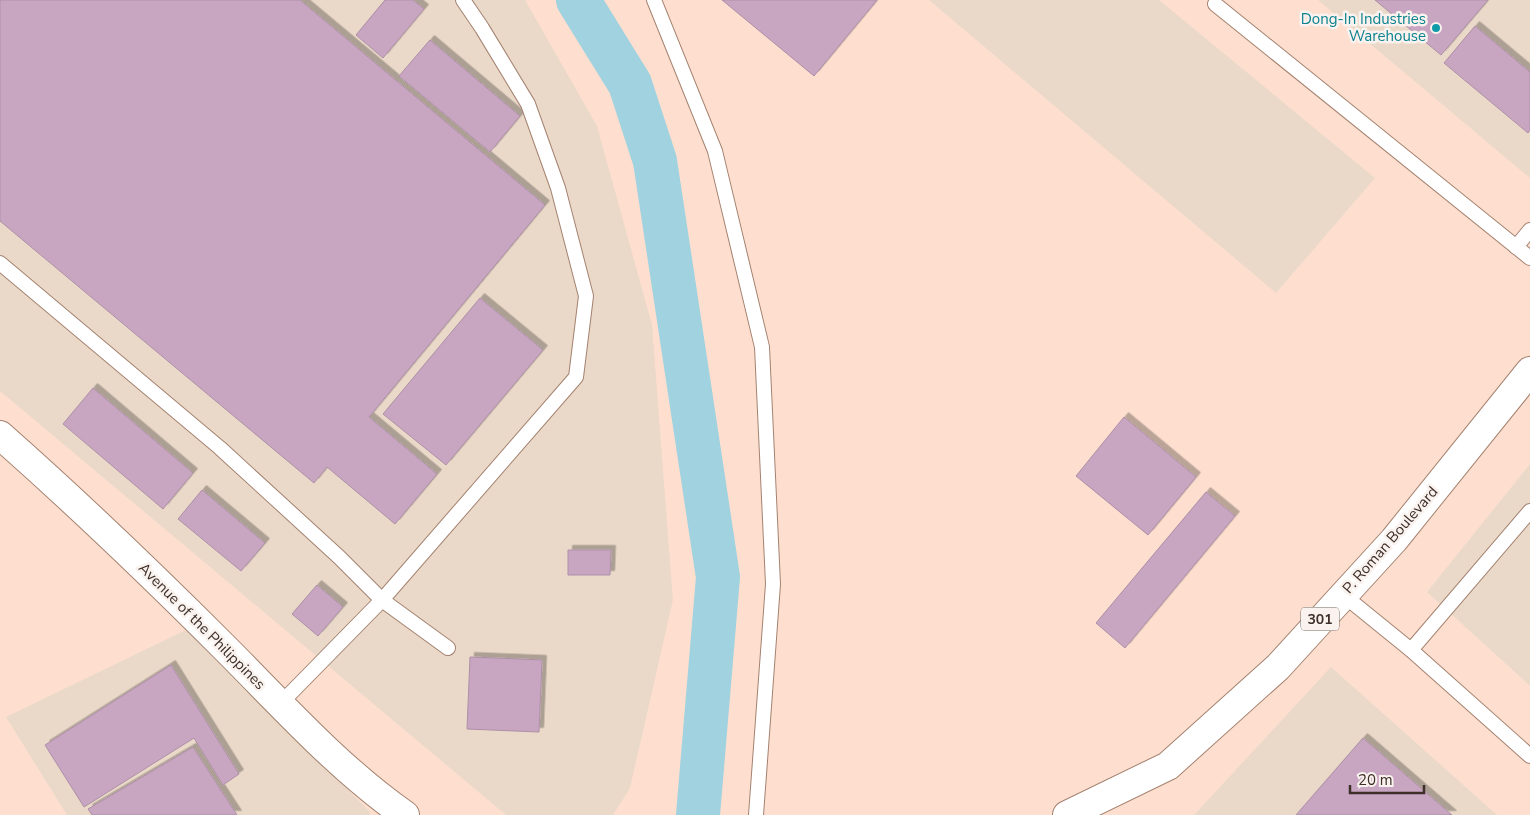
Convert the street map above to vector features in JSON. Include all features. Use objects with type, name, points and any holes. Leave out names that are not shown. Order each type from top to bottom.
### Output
[{"type":"main road","name":"P. Roman Boulevard","points":[[1067,815],[1168,766],[1278,667],[1342,594],[1394,540],[1530,371]]},
{"type":"main road","name":"Avenue of the Philippines","points":[[0,435],[133,557],[382,806],[405,815]]},
{"type":"lane","points":[[280,704],[382,600],[576,376],[586,296],[558,188],[528,104],[463,0]]},
{"type":"lane","points":[[654,0],[715,151],[762,347],[773,584],[756,815]]},
{"type":"lane","points":[[1214,1],[1530,258]]},
{"type":"lane","points":[[1516,247],[1530,230]]},
{"type":"lane","points":[[0,263],[220,448],[382,600],[448,648]]},
{"type":"lane","points":[[1411,650],[1530,511]]},
{"type":"lane","points":[[1342,594],[1411,650],[1530,756]]},
{"type":"shaded area","points":[[0,0],[525,0],[597,126],[652,325],[673,600],[630,788],[613,815],[506,815],[0,391]]},
{"type":"shaded area","points":[[929,0],[1159,0],[1375,178],[1276,293]]},
{"type":"shaded area","points":[[1318,0],[1530,0],[1530,178]]},
{"type":"shaded area","points":[[1530,464],[1530,686],[1427,592]]},
{"type":"shaded area","points":[[188,629],[370,812],[370,815],[67,815],[6,717]]},
{"type":"shaded area","points":[[1331,667],[1497,815],[1194,815]]},
{"type":"building","points":[[0,0],[300,0],[545,205],[369,417],[437,474],[395,524],[327,467],[314,483],[0,221]]},
{"type":"building","points":[[385,0],[413,0],[424,9],[383,58],[356,35]]},
{"type":"building","points":[[722,0],[877,0],[814,76]]},
{"type":"building","name":"Dong-In Industries Warehouse","points":[[1375,0],[1488,0],[1441,55]]},
{"type":"building","points":[[1475,26],[1530,72],[1530,130],[1528,133],[1444,63]]},
{"type":"building","points":[[430,40],[520,116],[490,152],[399,76]]},
{"type":"building","points":[[480,298],[543,350],[446,465],[383,414]]},
{"type":"building","points":[[93,388],[193,473],[163,509],[63,424]]},
{"type":"building","points":[[1124,417],[1196,477],[1148,535],[1076,476]]},
{"type":"building","points":[[202,490],[265,543],[241,571],[178,519]]},
{"type":"building","points":[[1206,492],[1235,516],[1125,648],[1096,623]]},
{"type":"building","points":[[568,550],[611,550],[610,575],[568,575]]},
{"type":"building","points":[[317,585],[343,607],[318,636],[292,614]]},
{"type":"building","points":[[470,657],[542,660],[539,732],[467,729]]},
{"type":"building","points":[[171,665],[239,774],[223,785],[194,738],[84,807],[45,745]]},
{"type":"building","points":[[1363,738],[1452,815],[1296,815]]},
{"type":"building","points":[[193,747],[237,815],[92,815],[88,809]]},
{"type":"waterway","points":[[578,0],[630,84],[655,161],[718,577],[698,815]]},
{"type":"place","name":"Dong-In Industries Warehouse","points":[[1436,28]]}]
